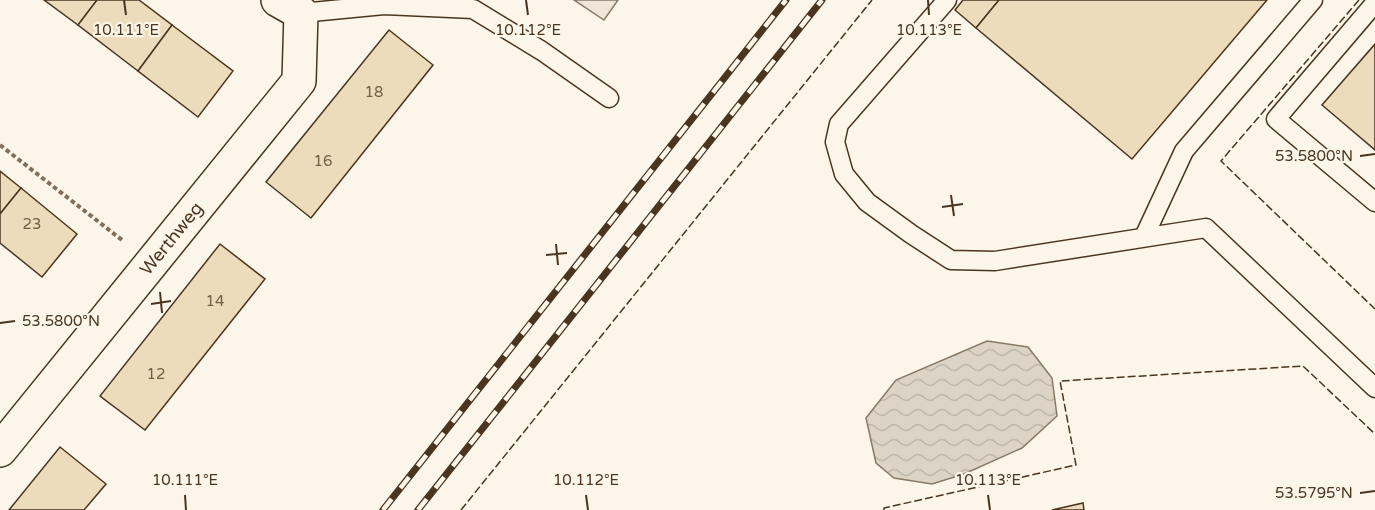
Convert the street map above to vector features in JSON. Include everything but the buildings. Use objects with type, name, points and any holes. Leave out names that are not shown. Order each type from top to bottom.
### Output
[{"type":"street","name":"Werthweg","points":[[0,450],[150,262],[299,81],[289,7]]},
{"type":"lane","points":[[947,0],[839,124],[835,142],[844,174],[867,202],[951,260],[995,261],[1206,228],[1375,388]]},
{"type":"lane","points":[[1144,237],[1184,151],[1313,0]]},
{"type":"lane","points":[[1375,3],[1276,118],[1375,202]]},
{"type":"lane","points":[[289,7],[384,5],[473,9],[542,51],[609,98]]},
{"type":"path","points":[[0,145],[150,262]]},
{"type":"shaded area","points":[[574,0],[618,0],[604,20]]},
{"type":"water","points":[[987,341],[1028,347],[1052,378],[1057,416],[1022,448],[964,474],[932,484],[894,478],[876,463],[866,418],[896,380]]},
{"type":"railway","points":[[383,510],[786,0]]},
{"type":"railway","points":[[418,510],[822,0]]},
{"type":"fence","points":[[461,510],[872,0]]},
{"type":"fence","points":[[1359,0],[1221,161],[1375,309]]},
{"type":"fence","points":[[884,510],[884,508],[1076,465],[1060,381],[1303,366],[1375,434]]}]
